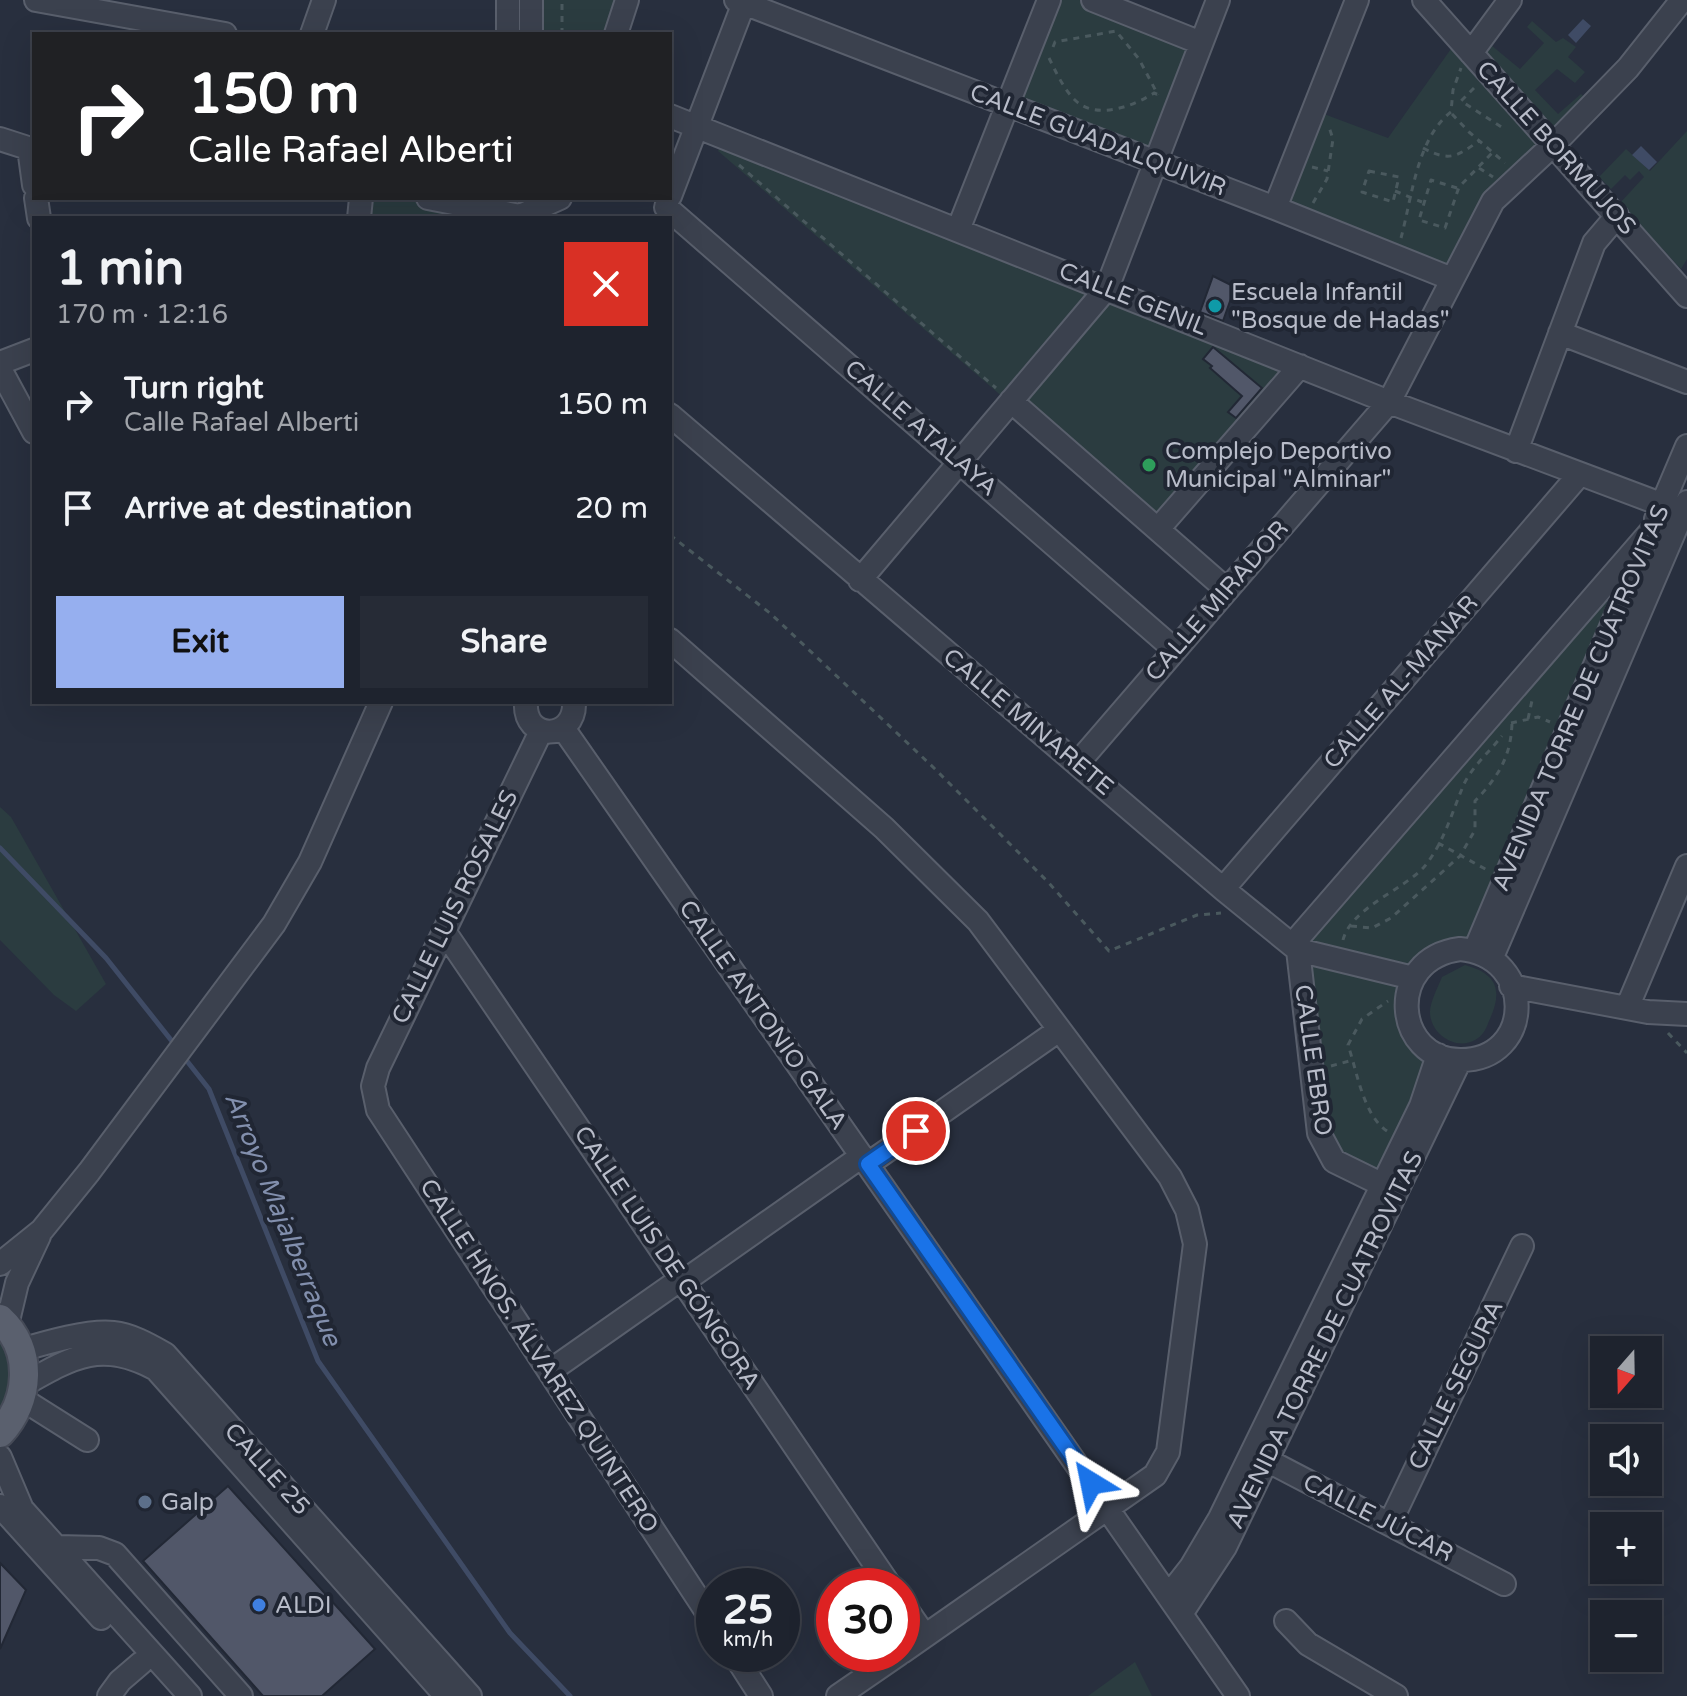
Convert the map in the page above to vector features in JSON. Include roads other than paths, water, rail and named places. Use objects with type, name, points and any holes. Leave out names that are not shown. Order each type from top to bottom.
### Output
[{"type":"main road","points":[[0,1433],[11,1422],[23,1392],[21,1350],[4,1322]]},
{"type":"street","points":[[36,0],[104,6],[216,32]]},
{"type":"street","points":[[313,32],[324,0]]},
{"type":"street","points":[[508,0],[508,32]]},
{"type":"street","points":[[531,0],[531,32]]},
{"type":"street","points":[[617,32],[627,0]]},
{"type":"street","points":[[958,230],[1049,0]]},
{"type":"street","points":[[1093,0],[1201,43]]},
{"type":"street","points":[[860,580],[1107,288],[1154,161],[1168,98],[1201,43],[1218,0]]},
{"type":"street","points":[[1275,208],[1357,0]]},
{"type":"street","name":"CALLE BORMUJOS","points":[[1424,0],[1687,296]]},
{"type":"street","points":[[1471,53],[1510,0]]},
{"type":"street","name":"CALLE MIRADOR","points":[[1077,764],[1389,402],[1511,172],[1554,144],[1628,68],[1682,0]]},
{"type":"street","points":[[672,191],[742,1]]},
{"type":"street","name":"CALLE GUADALQUIVIR","points":[[742,1],[1452,279]]},
{"type":"street","name":"CALLE GENIL","points":[[672,117],[1389,402],[1579,475],[1680,508]]},
{"type":"street","points":[[0,139],[31,149]]},
{"type":"street","points":[[442,200],[520,211],[555,200]]},
{"type":"street","name":"CALLE ATALAYA","points":[[667,205],[1175,650]]},
{"type":"street","points":[[1516,451],[1594,243],[1617,216]]},
{"type":"street","points":[[1560,333],[1687,382]]},
{"type":"street","points":[[32,351],[0,366],[32,428]]},
{"type":"street","points":[[1158,529],[1300,366]]},
{"type":"street","points":[[1011,401],[1227,590]]},
{"type":"street","name":"CALLE MINARETE","points":[[672,417],[1295,948],[1412,981]]},
{"type":"street","name":"AVENIDA TORRE DE CUATROVITAS","points":[[1484,954],[1680,508],[1687,446]]},
{"type":"street","name":"CALLE AL-MANAR","points":[[1223,889],[1579,475]]},
{"type":"street","name":"AVENIDA TORRE DE CUATROVITAS","points":[[1484,954],[1505,878],[1652,530],[1680,508]]},
{"type":"street","points":[[1295,948],[1652,530]]},
{"type":"street","points":[[672,642],[884,828],[978,921],[1170,1177],[1187,1210],[1195,1244],[1168,1452],[1155,1475],[920,1640]]},
{"type":"street","points":[[0,1264],[42,1230],[89,1172],[274,924],[310,862],[380,704]]},
{"type":"street","name":"CALLE ANTONIO GALA","points":[[524,704],[528,720],[552,729],[865,1160],[1238,1696]]},
{"type":"street","name":"CALLE LUIS ROSALES","points":[[373,1086],[378,1068],[444,931],[552,729],[572,717],[574,704]]},
{"type":"street","points":[[1627,1008],[1687,866]]},
{"type":"street","name":"CALLE LUIS DE GÓNGORA","points":[[444,931],[878,1568]]},
{"type":"street","name":"CALLE EBRO","points":[[1295,948],[1319,1133],[1334,1161],[1383,1185]]},
{"type":"street","points":[[1446,951],[1484,954],[1506,969],[1518,1001],[1517,1016],[1511,1031],[1502,1044],[1475,1059],[1449,1058],[1425,1047],[1409,1022],[1406,1004],[1412,981],[1433,957],[1446,951]]},
{"type":"street","points":[[1511,986],[1648,1012],[1687,1014]]},
{"type":"street","points":[[550,1371],[791,1204],[865,1160],[1059,1030]]},
{"type":"street","name":"AVENIDA TORRE DE CUATROVITAS","points":[[1175,1605],[1225,1547],[1260,1457],[1383,1185],[1421,1106],[1449,1058]]},
{"type":"street","name":"AVENIDA TORRE DE CUATROVITAS","points":[[1260,1457],[1449,1058]]},
{"type":"street","name":"CALLE HNOS. ÁLVAREZ QUINTERO","points":[[373,1086],[378,1110],[696,1595]]},
{"type":"street","points":[[4,1322],[17,1283],[42,1230]]},
{"type":"street","name":"CALLE SEGURA","points":[[1390,1523],[1522,1246]]},
{"type":"street","name":"CALLE 25","points":[[21,1350],[63,1339],[111,1332],[138,1340],[165,1354],[470,1696]]},
{"type":"street","name":"CALLE 25","points":[[23,1392],[77,1357],[110,1353],[134,1357],[156,1369],[446,1696]]},
{"type":"street","points":[[23,1392],[87,1440]]},
{"type":"street","points":[[0,1457],[22,1509],[190,1696]]},
{"type":"street","name":"CALLE JÚCAR","points":[[1260,1457],[1504,1584]]},
{"type":"street","points":[[0,1506],[170,1696]]},
{"type":"street","points":[[58,1547],[99,1548],[115,1554],[241,1696]]},
{"type":"street","points":[[1286,1621],[1308,1644],[1396,1696]]},
{"type":"street","points":[[920,1629],[925,1636]]},
{"type":"street","points":[[109,1696],[120,1681],[141,1663]]},
{"type":"street","points":[[746,1672],[761,1696]]},
{"type":"street","points":[[838,1696],[873,1672]]},
{"type":"water","points":[[1583,19],[1591,26],[1576,43],[1568,35]]},
{"type":"water","points":[[1641,146],[1657,162],[1649,170],[1632,155]]},
{"type":"waterway","name":"Arroyo Majalberraque","points":[[0,848],[106,958],[175,1045]]},
{"type":"waterway","name":"Arroyo Majalberraque","points":[[183,1056],[209,1089],[318,1361],[510,1633],[570,1696]]},
{"type":"place","name":"Escuela Infantil \"Bosque de Hadas\"","points":[[1215,306]]},
{"type":"place","name":"Complejo Deportivo Municipal \"Alminar\"","points":[[1149,465]]},
{"type":"place","name":"Galp","points":[[145,1502]]},
{"type":"place","name":"ALDI","points":[[259,1605]]}]
